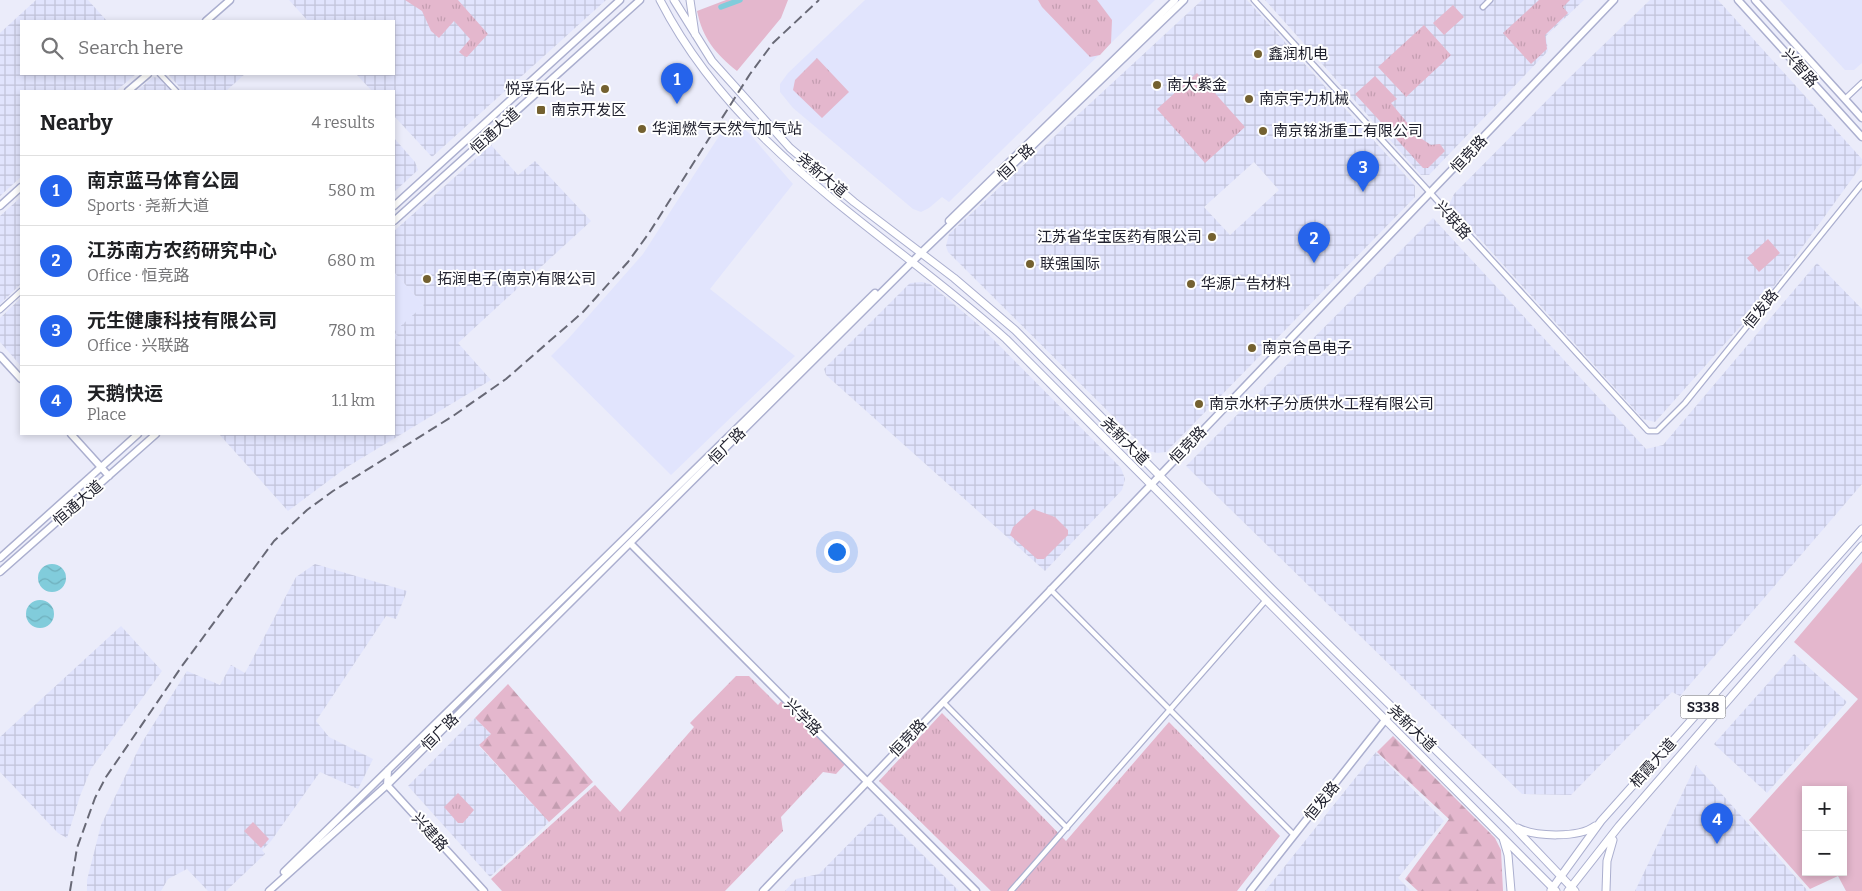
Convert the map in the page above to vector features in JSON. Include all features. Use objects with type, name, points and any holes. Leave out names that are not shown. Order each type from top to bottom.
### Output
[{"type":"main road","name":"尧新大道","points":[[660,0],[685,44],[703,69],[769,143],[814,185],[911,260],[1006,339],[1502,835],[1553,890]]},
{"type":"main road","name":"尧新大道","points":[[674,0],[712,62],[790,148],[822,176],[920,252],[1015,330],[1393,710],[1512,825],[1561,876],[1571,890]]},
{"type":"main road","points":[[690,0],[695,37]]},
{"type":"main road","name":"栖霞大道","points":[[1553,890],[1601,821],[1862,528]]},
{"type":"main road","name":"栖霞大道","points":[[1571,890],[1619,826],[1862,546]]},
{"type":"main road","points":[[1512,825],[1533,834],[1579,833],[1590,830],[1601,821]]},
{"type":"main road","points":[[1606,891],[1610,845],[1619,826]]},
{"type":"main road","points":[[1502,835],[1508,855],[1511,891]]},
{"type":"street","points":[[207,20],[230,0]]},
{"type":"street","name":"恒通大道","points":[[395,205],[620,0]]},
{"type":"street","name":"恒通大道","points":[[395,220],[640,0]]},
{"type":"street","name":"恒广路","points":[[920,252],[1175,0]]},
{"type":"street","name":"恒广路","points":[[265,891],[911,260],[1184,0]]},
{"type":"street","name":"兴联路","points":[[1254,0],[1641,426],[1648,431],[1657,431]]},
{"type":"street","points":[[1483,7],[1490,0]]},
{"type":"street","name":"恒竞路","points":[[763,891],[1150,484],[1431,195],[1614,0]]},
{"type":"street","name":"兴智路","points":[[1738,0],[1862,137]]},
{"type":"street","name":"兴智路","points":[[1755,0],[1862,118]]},
{"type":"street","points":[[129,90],[147,75]]},
{"type":"street","points":[[161,75],[175,90]]},
{"type":"street","points":[[1845,99],[1862,83]]},
{"type":"street","name":"恒发路","points":[[1657,431],[1685,403],[1862,184]]},
{"type":"street","points":[[0,206],[20,188]]},
{"type":"street","name":"恒广路","points":[[269,891],[387,785],[911,260]]},
{"type":"street","points":[[0,310],[20,292]]},
{"type":"street","points":[[0,356],[20,378]]},
{"type":"street","points":[[72,435],[109,476]]},
{"type":"street","name":"恒通大道","points":[[0,558],[137,435]]},
{"type":"street","name":"恒通大道","points":[[0,572],[155,435]]},
{"type":"street","name":"兴学路","points":[[630,543],[976,891]]},
{"type":"street","points":[[1050,590],[1294,836]]},
{"type":"street","points":[[1011,891],[1266,600]]},
{"type":"street","points":[[943,702],[1067,828]]},
{"type":"street","name":"恒发路","points":[[1250,891],[1393,710]]},
{"type":"street","points":[[387,785],[388,770]]},
{"type":"street","name":"兴建路","points":[[387,785],[484,891]]},
{"type":"shaded area","points":[[36,0],[88,0],[106,20],[20,20],[20,75],[135,75],[117,90],[20,90],[20,178],[0,196],[0,33]]},
{"type":"shaded area","points":[[289,0],[606,0],[432,157],[395,117],[395,90],[371,90],[357,75],[395,75],[395,20],[307,20]]},
{"type":"shaded area","points":[[865,0],[1155,0],[949,202],[942,197],[921,212],[913,209],[793,108],[780,92],[780,84],[788,73]]},
{"type":"shaded area","points":[[1202,0],[1247,0],[1415,186],[1415,197],[1166,452],[1158,453],[1148,451],[948,252],[946,246],[949,234]],"holes":[[[1254,162],[1279,190],[1230,235],[1204,207]]]},
{"type":"shaded area","points":[[1265,0],[1584,0],[1546,36],[1548,51],[1429,175],[1421,175]]},
{"type":"shaded area","points":[[1650,0],[1718,0],[1862,159],[1862,165],[1764,300],[1655,422],[1643,419],[1449,205],[1454,194],[1569,78]]},
{"type":"shaded area","points":[[1780,0],[1862,0],[1862,63],[1854,70],[1845,70]]},
{"type":"shaded area","points":[[169,75],[244,75],[227,90],[182,90]]},
{"type":"shaded area","points":[[153,77],[159,78],[170,90],[138,90]]},
{"type":"shaded area","points":[[730,119],[748,132],[793,184],[710,289],[795,356],[671,475],[551,356],[643,254]]},
{"type":"shaded area","points":[[395,139],[415,162],[418,170],[395,191]]},
{"type":"shaded area","points":[[491,145],[518,175],[535,161],[591,221],[458,343],[491,380],[347,467],[288,511],[220,435],[395,435],[395,340],[398,336],[395,331],[424,305],[395,273],[395,230]]},
{"type":"shaded area","points":[[20,198],[20,285],[0,304],[0,216]]},
{"type":"shaded area","points":[[1433,218],[1646,449],[1663,445],[1817,263],[1862,309],[1862,484],[1680,696],[1672,692],[1571,795],[1522,794],[1186,466]]},
{"type":"shaded area","points":[[395,273],[424,305],[395,332]]},
{"type":"shaded area","points":[[922,282],[930,284],[981,327],[1121,468],[1125,479],[1122,490],[1045,571],[826,375],[824,369],[910,283]]},
{"type":"shaded area","points":[[20,299],[20,365],[0,342],[0,318]]},
{"type":"shaded area","points":[[395,332],[399,336],[395,340]]},
{"type":"shaded area","points":[[315,564],[407,591],[396,619],[386,616],[316,721],[329,737],[373,759],[358,789],[320,772],[271,841],[262,850],[265,854],[226,891],[208,891],[187,869],[168,879],[161,891],[87,891],[87,880],[101,825],[141,744],[187,671],[220,685],[231,665],[245,673],[296,577]]},
{"type":"shaded area","points":[[121,626],[162,671],[91,769],[80,796],[67,838],[58,833],[0,772],[0,737]]},
{"type":"shaded area","points":[[1794,654],[1847,702],[1767,793],[1714,744]]},
{"type":"shaded area","points":[[475,718],[491,734],[479,746],[549,822],[490,877],[408,786]]},
{"type":"shaded area","points":[[1376,752],[1444,821],[1398,878],[1411,891],[1265,891]]},
{"type":"shaded area","points":[[1696,765],[1808,891],[1635,891]]},
{"type":"shaded area","points":[[880,812],[959,891],[785,891],[796,879],[819,874]]},
{"type":"green space","points":[[405,0],[458,0],[488,34],[467,57],[464,56],[459,52],[470,39],[454,21],[439,38],[431,31],[422,11]]},
{"type":"green space","points":[[726,0],[788,0],[781,18],[737,71],[722,58],[706,38],[697,11]]},
{"type":"green space","points":[[1038,0],[1097,0],[1112,20],[1111,43],[1100,55],[1090,57],[1042,7]]},
{"type":"green space","points":[[1539,0],[1570,0],[1563,7],[1568,13],[1545,35],[1547,49],[1531,64],[1503,33]]},
{"type":"green space","points":[[1453,5],[1464,17],[1444,35],[1433,23]]},
{"type":"green space","points":[[1424,25],[1451,55],[1406,97],[1378,67]]},
{"type":"green space","points":[[817,58],[849,92],[822,118],[793,90],[795,80]]},
{"type":"green space","points":[[1197,73],[1245,127],[1205,163],[1157,109]]},
{"type":"green space","points":[[1375,76],[1397,99],[1391,103],[1419,137],[1431,145],[1440,144],[1445,151],[1428,168],[1423,168],[1355,94]]},
{"type":"green space","points":[[1768,239],[1780,253],[1759,272],[1747,258]]},
{"type":"green space","points":[[1033,509],[1055,517],[1068,530],[1068,535],[1044,559],[1037,559],[1010,535],[1013,527]]},
{"type":"green space","points":[[1862,562],[1862,891],[1846,891],[1838,876],[1810,889],[1749,820],[1858,699],[1794,642]]},
{"type":"green space","points":[[736,676],[749,676],[778,705],[783,699],[847,762],[836,774],[823,772],[781,817],[783,831],[725,891],[502,891],[491,879],[595,785],[620,812],[694,727],[690,723]]},
{"type":"green space","points":[[508,684],[593,782],[549,822],[479,745],[491,734],[475,718]]},
{"type":"green space","points":[[942,713],[1066,841],[1169,722],[1280,836],[1237,891],[991,891],[879,781]]},
{"type":"green space","points":[[1393,736],[1495,838],[1501,850],[1503,891],[1418,891],[1405,879],[1449,819],[1377,752]]},
{"type":"green space","points":[[458,793],[474,810],[463,823],[458,823],[444,807]]},
{"type":"green space","points":[[253,822],[269,839],[261,848],[244,831]]},
{"type":"water","points":[[52,564],[62,568],[66,578],[62,588],[52,592],[42,588],[38,578],[42,568]]},
{"type":"water","points":[[40,600],[50,604],[54,614],[50,624],[40,628],[30,624],[26,614],[30,604]]},
{"type":"waterway","points":[[721,7],[740,0]]},
{"type":"railway","points":[[70,891],[77,848],[95,798],[106,777],[182,666],[274,541],[307,510],[333,491],[453,416],[506,379],[583,312],[628,262],[649,233],[750,74],[773,43],[819,0]]},
{"type":"place","name":"鑫润机电","points":[[1258,54]]},
{"type":"place","name":"南大紫金","points":[[1157,85]]},
{"type":"place","name":"悦孚石化一站","points":[[605,89]]},
{"type":"place","name":"南京宇力机械","points":[[1249,99]]},
{"type":"place","name":"南京蓝马体育公园","points":[[677,104]]},
{"type":"place","name":"南京开发区","points":[[541,110]]},
{"type":"place","name":"华润燃气天然气加气站","points":[[642,129]]},
{"type":"place","name":"南京铭浙重工有限公司","points":[[1263,131]]},
{"type":"place","name":"元生健康科技有限公司","points":[[1363,192]]},
{"type":"place","name":"江苏省华宝医药有限公司","points":[[1212,237]]},
{"type":"place","name":"江苏南方农药研究中心","points":[[1314,263]]},
{"type":"place","name":"联强国际","points":[[1030,264]]},
{"type":"place","name":"拓润电子(南京)有限公司","points":[[427,279]]},
{"type":"place","name":"华源广告材料","points":[[1191,284]]},
{"type":"place","name":"南京合邑电子","points":[[1252,348]]},
{"type":"place","name":"南京水杯子分质供水工程有限公司","points":[[1199,404]]},
{"type":"place","name":"天鹅快运","points":[[1717,844]]}]
